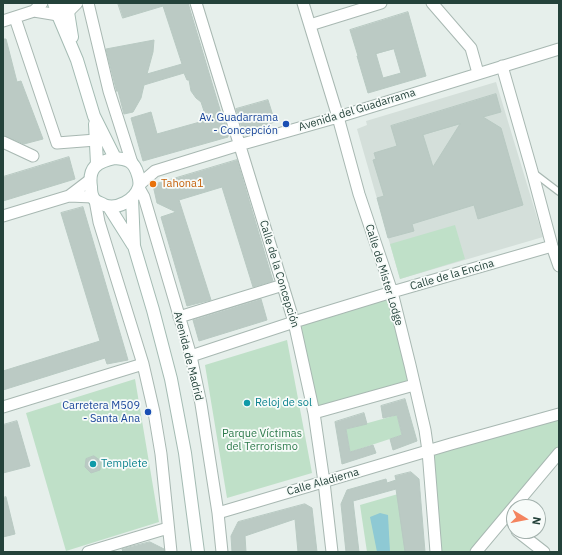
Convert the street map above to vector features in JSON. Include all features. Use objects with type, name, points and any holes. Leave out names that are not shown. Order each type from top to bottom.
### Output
[{"type":"main road","points":[[54,3],[64,10],[94,116],[115,158]]},
{"type":"main road","points":[[94,116],[97,164]]},
{"type":"main road","points":[[115,158],[126,160],[133,165],[137,172],[139,186],[132,198],[118,206],[109,207],[94,199],[90,180],[91,174],[97,164],[105,160],[115,158]]},
{"type":"main road","name":"Avenida de Madrid","points":[[132,198],[134,246],[171,379],[185,453],[198,552]]},
{"type":"main road","name":"Avenida de Madrid","points":[[109,207],[134,246]]},
{"type":"street","points":[[34,11],[42,3]]},
{"type":"street","points":[[3,21],[34,11],[64,10],[77,3]]},
{"type":"street","points":[[88,3],[109,91],[133,165],[155,171]]},
{"type":"street","name":"Calle de la Concepción","points":[[196,3],[294,322],[314,413],[332,552]]},
{"type":"street","name":"Calle de Mister Lodge","points":[[303,3],[338,117],[359,194],[392,292],[425,430],[436,552]]},
{"type":"street","points":[[310,25],[381,3]]},
{"type":"street","points":[[432,3],[471,48],[478,73]]},
{"type":"street","points":[[15,18],[57,143],[96,140]]},
{"type":"street","name":"Avenida del Guadarrama","points":[[139,186],[155,171],[338,117],[559,49]]},
{"type":"street","points":[[502,66],[552,246],[559,266]]},
{"type":"street","points":[[3,142],[33,156]]},
{"type":"street","points":[[3,216],[69,196],[90,180]]},
{"type":"street","name":"Avenida de Madrid","points":[[139,186],[144,197],[191,356],[218,513],[222,552]]},
{"type":"street","points":[[69,196],[94,199],[99,222],[143,364],[154,412],[161,454],[171,552]]},
{"type":"street","name":"Calle de la Encina","points":[[191,356],[392,292],[552,246]]},
{"type":"street","points":[[179,317],[283,285]]},
{"type":"street","points":[[3,407],[143,364]]},
{"type":"street","points":[[314,413],[414,385]]},
{"type":"street","name":"Calle Aladierna","points":[[218,513],[559,414]]},
{"type":"street","points":[[476,552],[559,453]]},
{"type":"street","points":[[502,520],[506,523]]},
{"type":"street","points":[[88,552],[168,528]]},
{"type":"street","points":[[527,539],[544,552]]},
{"type":"lane","points":[[532,171],[559,192]]},
{"type":"shaded area","points":[[496,82],[543,237],[400,279],[357,129],[367,125],[366,121]]},
{"type":"green space","points":[[455,225],[465,259],[400,279],[390,244]]},
{"type":"green space","points":[[392,292],[414,385],[314,413],[294,322]]},
{"type":"green space","name":"Parque Víctimas del Terrorismo","points":[[287,340],[312,473],[227,498],[205,365]]},
{"type":"green space","points":[[135,379],[159,522],[66,551],[26,413]]},
{"type":"green space","points":[[559,414],[559,453],[520,499],[506,499],[506,516],[476,552],[436,552],[428,451]]},
{"type":"green space","points":[[397,415],[402,435],[350,452],[346,429]]},
{"type":"green space","points":[[398,494],[406,552],[367,552],[360,505]]},
{"type":"water","points":[[380,513],[388,515],[390,552],[377,552],[370,517]]},
{"type":"building","points":[[118,3],[188,3],[229,135],[228,137],[143,161],[131,118],[151,112],[157,134],[207,120],[201,102],[191,91],[189,80],[187,80],[184,73],[144,85],[141,98],[133,112],[124,114],[118,91],[116,91],[106,49],[154,40],[153,52],[147,74],[182,64],[163,6],[123,18]]},
{"type":"building","points":[[408,12],[426,76],[368,93],[350,30]],"holes":[[[394,49],[401,73],[383,78],[376,54]]]},
{"type":"building","points":[[3,39],[6,39],[17,82],[21,81],[43,139],[24,144],[3,135]]},
{"type":"building","points":[[496,94],[501,112],[483,117],[501,128],[523,205],[478,219],[474,205],[412,224],[414,231],[388,238],[377,198],[384,196],[373,160],[376,159],[374,153],[397,146],[391,126]],"holes":[[[460,124],[433,167],[423,135]]]},
{"type":"building","points":[[268,100],[275,122],[243,131],[236,109]]},
{"type":"building","points":[[69,157],[75,179],[3,201],[3,177]]},
{"type":"building","points":[[237,160],[273,281],[253,287],[222,187],[179,200],[211,300],[187,306],[161,217],[176,212],[157,203],[153,185]]},
{"type":"building","points":[[83,207],[128,360],[107,364],[105,358],[3,390],[3,371],[100,341],[61,213]]},
{"type":"building","points":[[261,299],[267,320],[199,341],[193,320]]},
{"type":"building","points":[[405,399],[417,441],[393,450],[390,439],[402,435],[397,415],[383,418],[381,406]]},
{"type":"building","points":[[364,413],[367,424],[346,429],[350,452],[373,445],[376,453],[342,464],[335,422]]},
{"type":"building","points":[[17,421],[30,466],[3,473],[3,425]]},
{"type":"building","name":"Templete","points":[[94,456],[101,461],[100,470],[91,473],[85,467],[86,459]]},
{"type":"building","points":[[411,472],[419,479],[425,552],[405,552],[396,489],[353,501],[359,552],[346,552],[341,504],[347,490],[386,479],[387,483],[396,480],[395,476]]},
{"type":"building","points":[[6,497],[15,534],[3,537],[3,498]]},
{"type":"building","points":[[305,504],[312,508],[317,552],[298,552],[295,519],[245,536],[246,552],[232,552],[231,536],[238,522]]},
{"type":"building","points":[[150,542],[164,549],[164,552],[123,552],[122,549]]},
{"type":"place","name":"Av. Guadarrama - Concepción","points":[[286,124]]},
{"type":"place","name":"Tahona1","points":[[153,184]]},
{"type":"place","name":"Reloj de sol","points":[[247,403]]},
{"type":"place","name":"Carretera M509 - Santa Ana","points":[[148,412]]},
{"type":"place","name":"Templete","points":[[93,464]]}]
